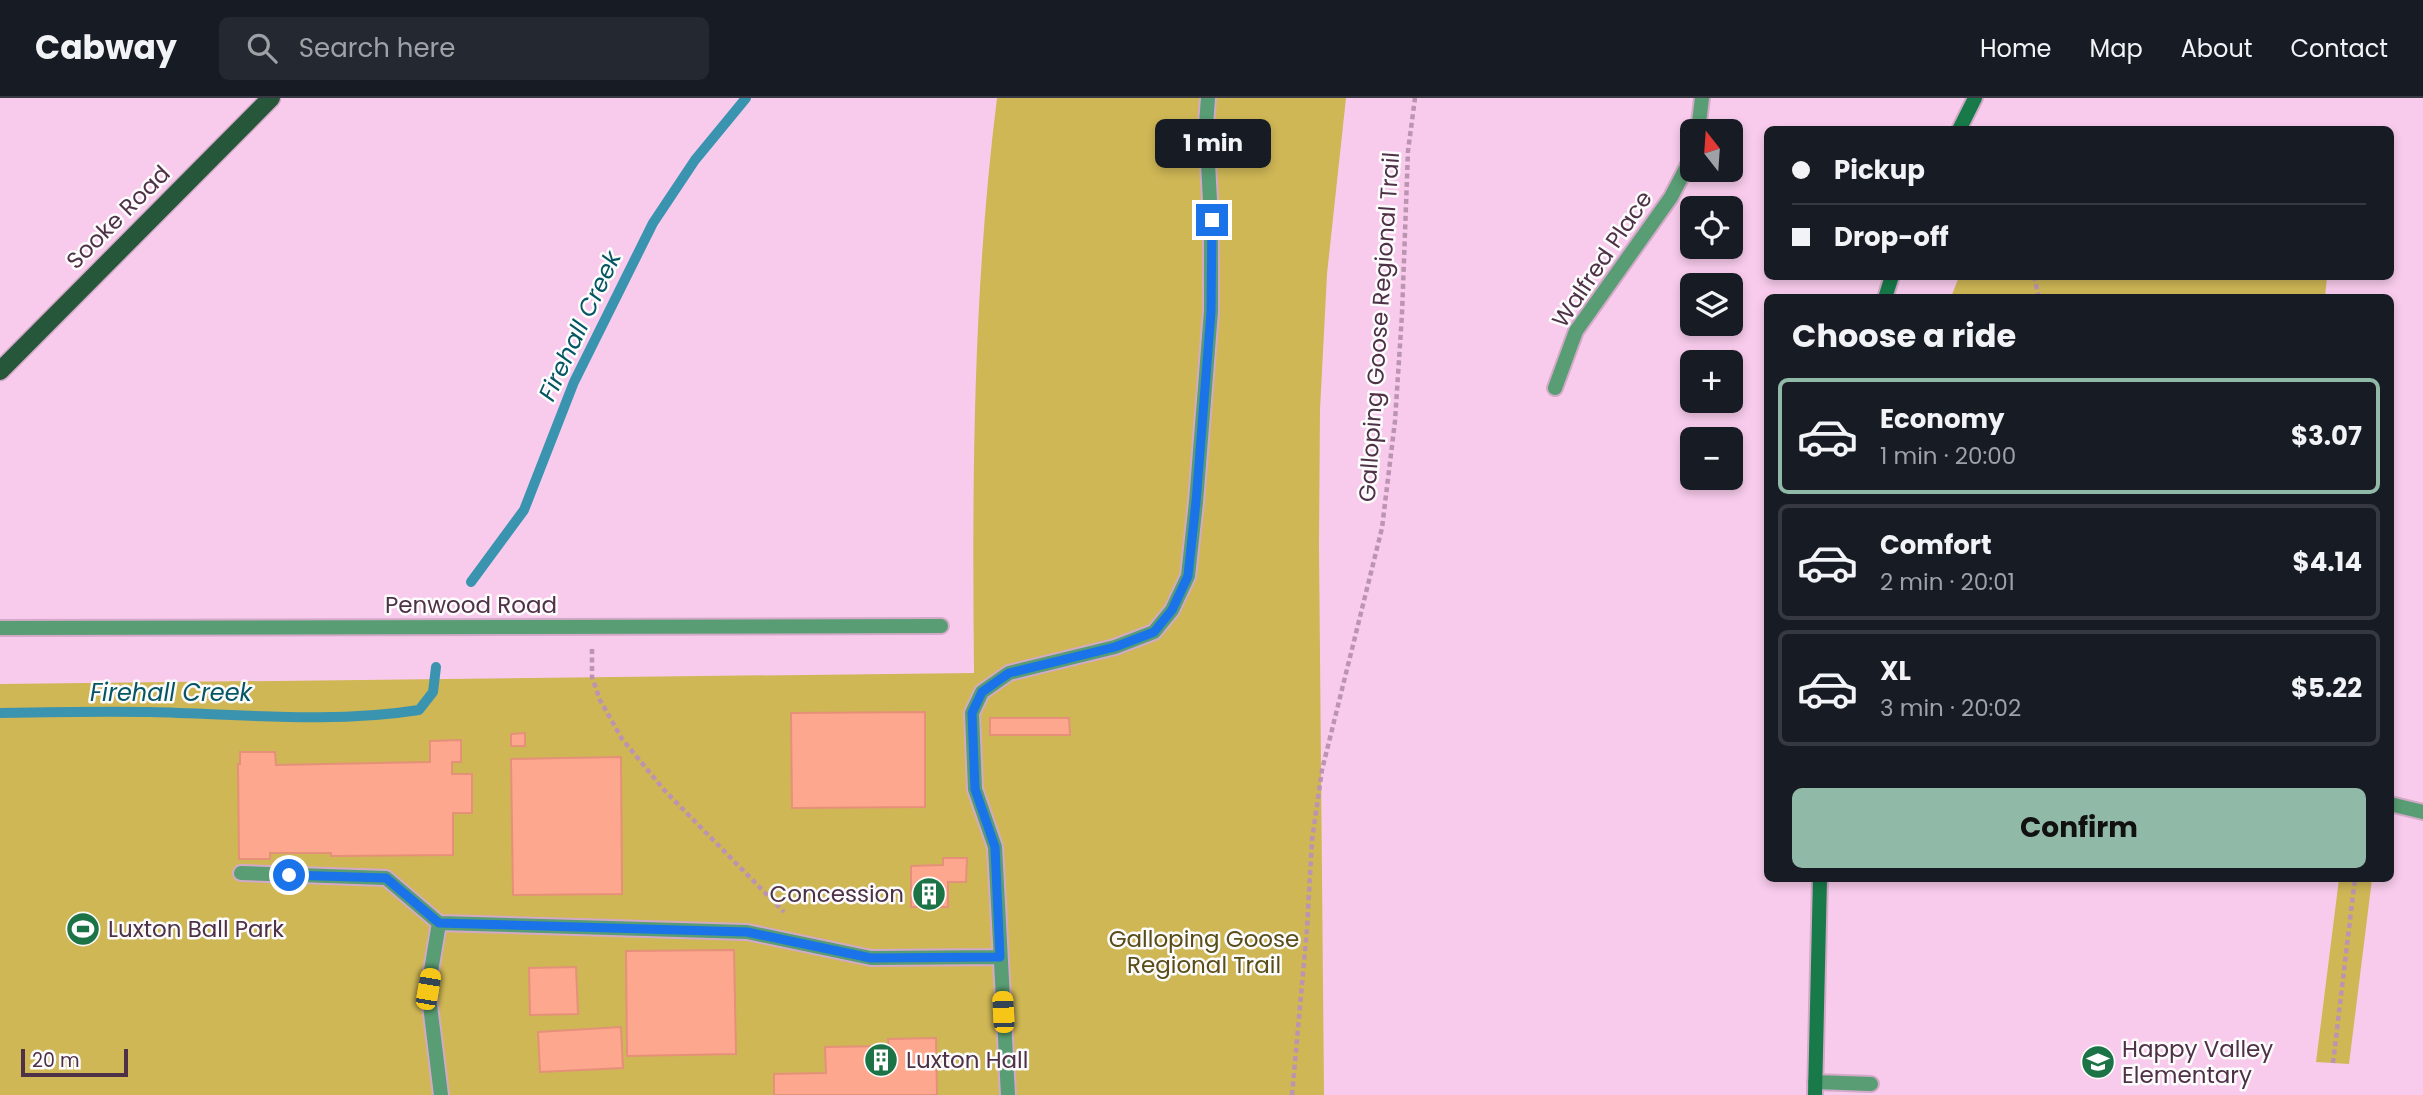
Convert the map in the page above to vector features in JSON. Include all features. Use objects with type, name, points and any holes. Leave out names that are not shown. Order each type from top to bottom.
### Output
[{"type":"main road","name":"Sooke Road","points":[[0,371],[271,98]]},
{"type":"main road","points":[[1961,126],[1975,98]]},
{"type":"main road","points":[[1815,1089],[1820,882]]},
{"type":"street","points":[[1008,1095],[995,847],[975,789],[972,713],[982,692],[1009,673],[1115,647],[1154,632],[1172,610],[1188,576],[1211,312],[1212,220],[1206,125],[1208,98]]},
{"type":"street","points":[[1699,119],[1702,98]]},
{"type":"street","name":"Walfred Place","points":[[1555,388],[1576,331],[1671,197],[1680,179]]},
{"type":"street","name":"Penwood Road","points":[[0,628],[941,626]]},
{"type":"street","points":[[2394,805],[2423,812]]},
{"type":"street","points":[[241,873],[386,878],[439,923],[747,932],[871,958],[1000,957]]},
{"type":"street","points":[[439,923],[428,989],[441,1095]]},
{"type":"street","points":[[1815,1089],[1871,1084]]},
{"type":"path","name":"Galloping Goose Regional Trail","points":[[1292,1095],[1312,839],[1322,770],[1382,528],[1395,421],[1408,151],[1415,98]]},
{"type":"path","points":[[592,627],[592,677],[600,700],[622,739],[665,791],[820,947]]},
{"type":"path","points":[[2333,1063],[2355,882]]},
{"type":"green space","points":[[997,98],[1346,98],[1327,274],[1320,410],[1324,1095],[0,1095],[0,684],[974,673],[976,385],[983,241]]},
{"type":"green space","points":[[1957,280],[2327,280],[2325,294],[1952,294]]},
{"type":"green space","points":[[2339,882],[2372,882],[2349,1064],[2316,1062]]},
{"type":"building","points":[[925,712],[925,807],[792,808],[791,713]]},
{"type":"building","points":[[990,718],[1069,718],[1070,735],[990,735]]},
{"type":"building","points":[[525,733],[525,746],[511,746],[511,734]]},
{"type":"building","points":[[461,740],[461,762],[452,762],[452,774],[472,774],[472,813],[453,813],[453,855],[331,856],[331,853],[270,853],[270,859],[239,859],[240,752],[275,752],[276,765],[430,762],[430,741]]},
{"type":"building","points":[[621,757],[622,894],[513,895],[511,759]]},
{"type":"building","name":"Concession","points":[[943,858],[967,858],[966,882],[948,882],[948,907],[911,907],[911,866],[943,865]]},
{"type":"building","points":[[734,950],[736,1054],[627,1056],[626,951]]},
{"type":"building","points":[[576,967],[578,1014],[530,1015],[529,968]]},
{"type":"building","points":[[621,1027],[623,1068],[540,1072],[538,1032]]},
{"type":"building","name":"Luxton Hall","points":[[936,1038],[937,1095],[774,1095],[774,1074],[826,1073],[825,1047],[889,1046],[888,1039]]},
{"type":"waterway","name":"Firehall Creek","points":[[471,582],[524,510],[574,382],[653,223],[695,160],[746,98]]},
{"type":"waterway","name":"Firehall Creek","points":[[0,713],[131,712],[285,717],[386,714],[419,710],[433,692],[436,667]]},
{"type":"place","name":"Concession","points":[[929,894]]},
{"type":"place","name":"Luxton Ball Park","points":[[83,929]]},
{"type":"place","name":"Luxton Hall","points":[[881,1060]]},
{"type":"place","name":"Happy Valley Elementary","points":[[2098,1062]]},
{"type":"route","points":[[289,875],[386,878],[439,923],[747,932],[871,958],[1000,957],[995,847],[975,789],[972,713],[982,692],[1009,673],[1115,647],[1154,632],[1172,610],[1188,576],[1196,502],[1211,312],[1212,220]]}]
